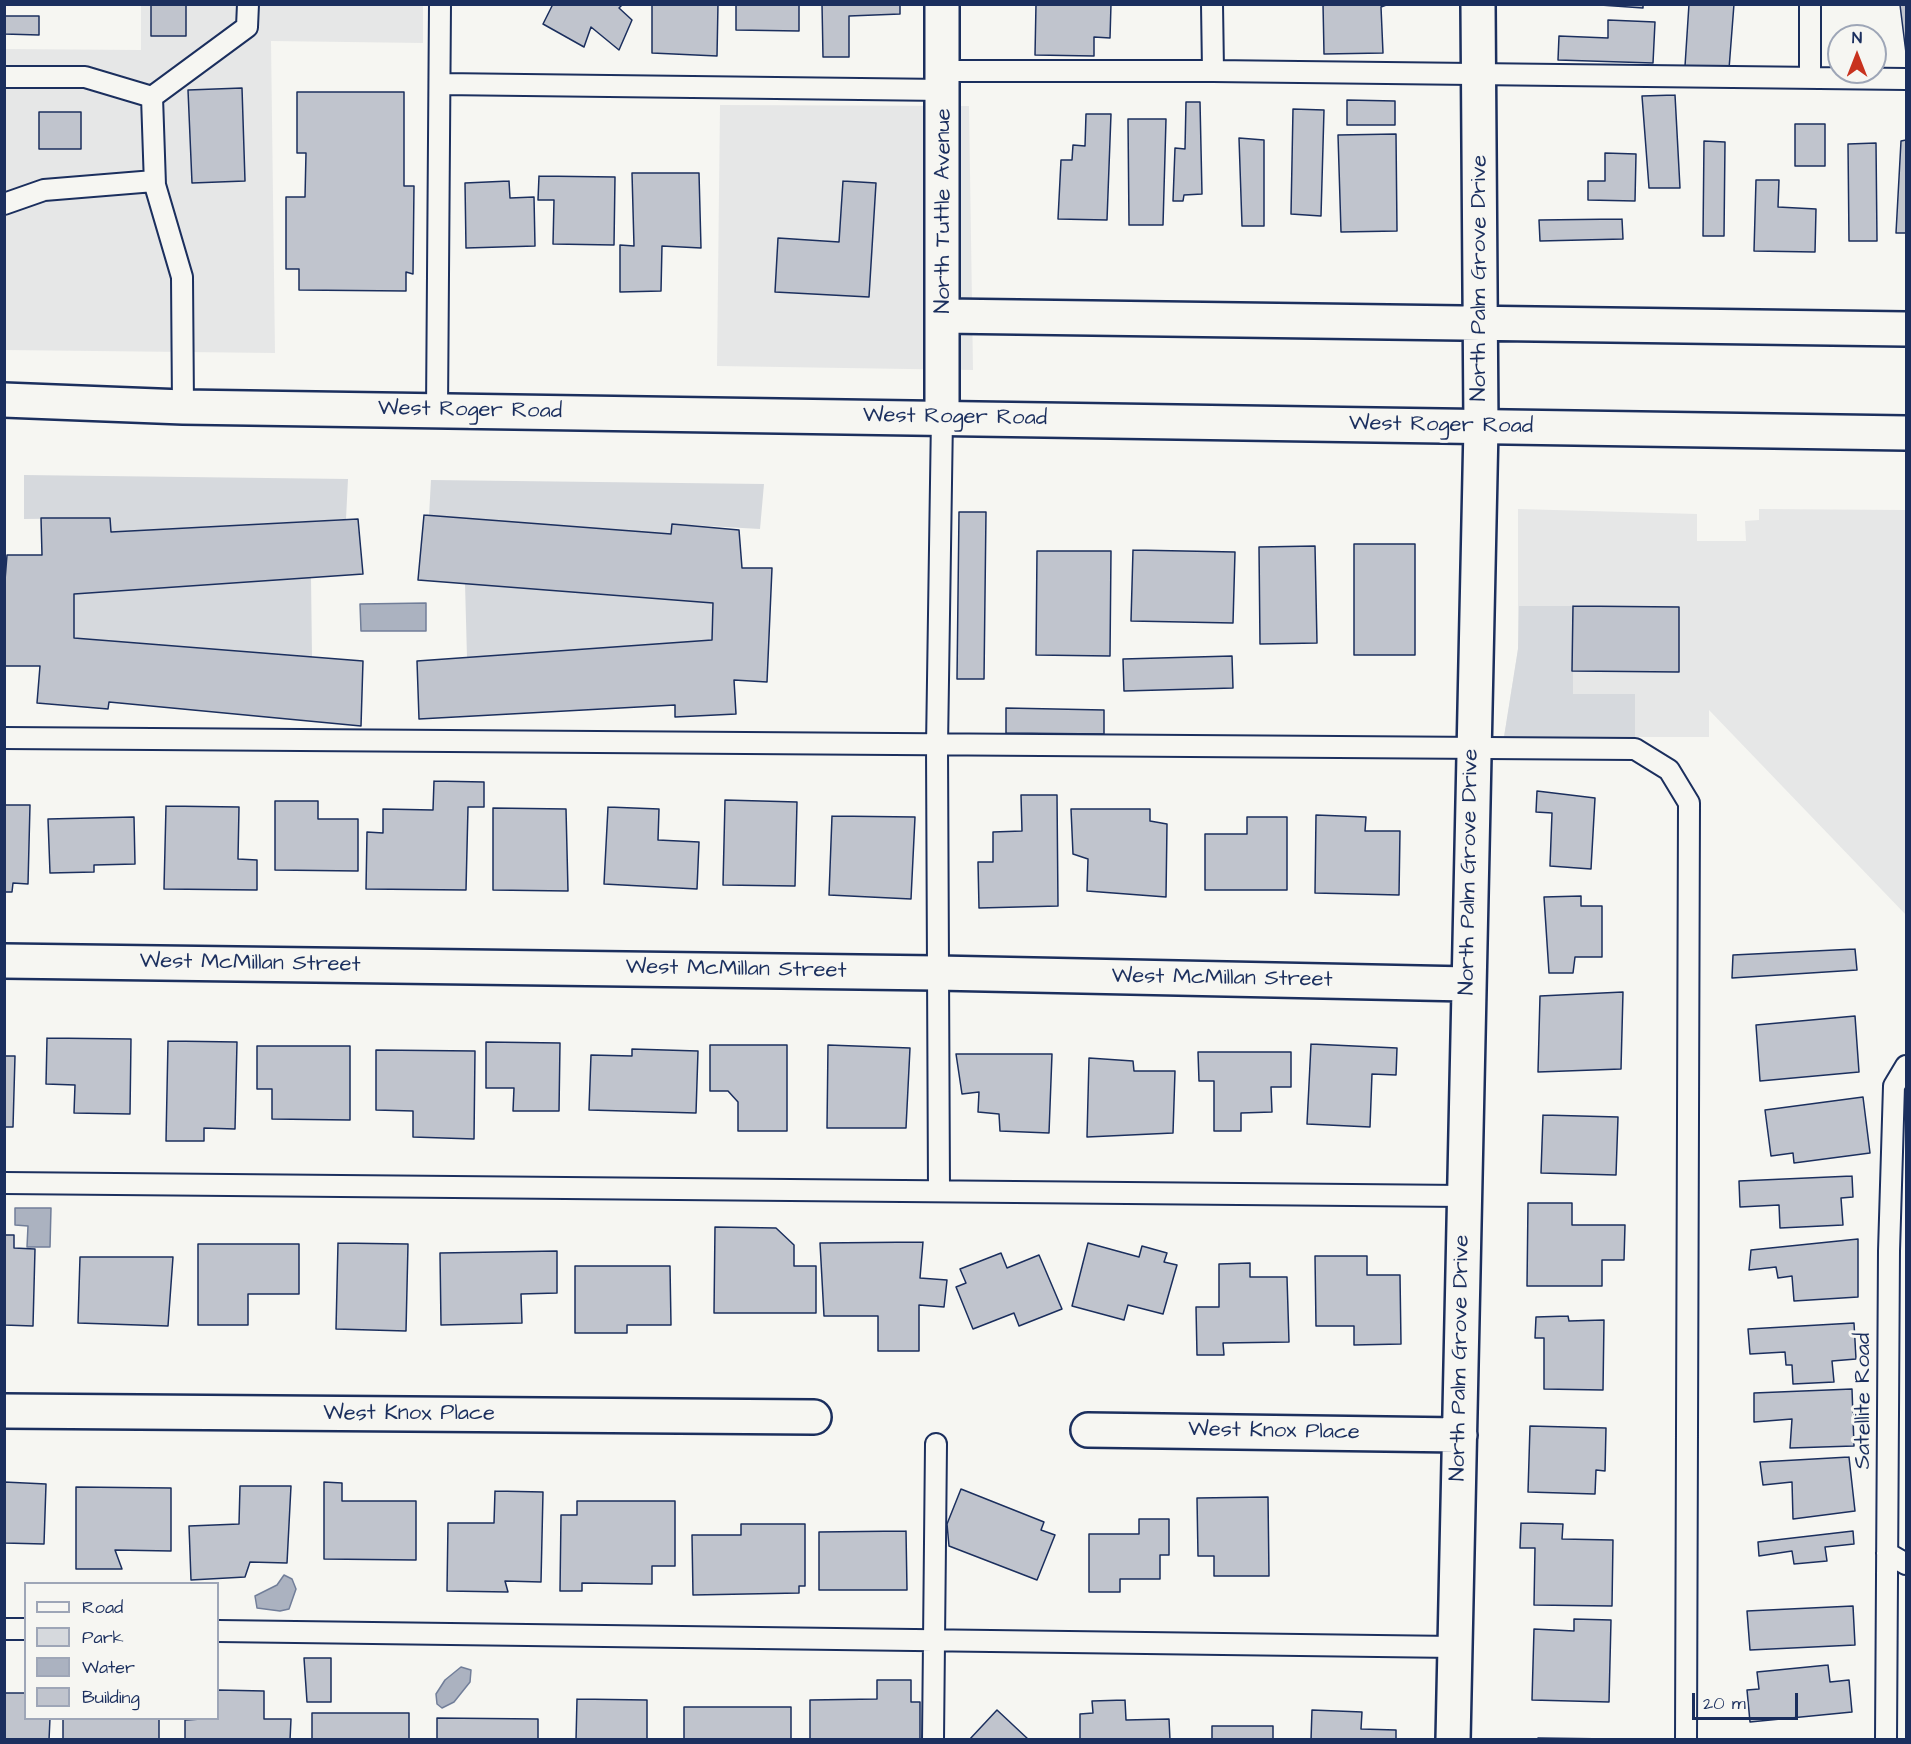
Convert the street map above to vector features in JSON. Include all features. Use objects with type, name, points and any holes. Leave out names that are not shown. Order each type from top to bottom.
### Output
[{"type":"street","name":"North Tuttle Avenue","points":[[942,4],[944,81],[942,417]]},
{"type":"street","name":"North Palm Grove Drive","points":[[1453,1740],[1481,427],[1478,4]]},
{"type":"street","points":[[944,316],[1906,329]]},
{"type":"street","name":"West Roger Road","points":[[4,400],[183,406],[1906,433]]},
{"type":"street","name":"West McMillan Street","points":[[4,961],[937,972],[1468,984]]},
{"type":"street","name":"West Knox Place","points":[[4,1411],[814,1417]]},
{"type":"street","name":"West Knox Place","points":[[1088,1430],[1460,1435]]},
{"type":"lane","points":[[152,97],[248,27],[248,4]]},
{"type":"lane","points":[[437,410],[440,4]]},
{"type":"lane","points":[[1212,4],[1213,71]]},
{"type":"lane","points":[[1810,4],[1810,78]]},
{"type":"lane","points":[[441,84],[944,81],[1213,71],[1906,79]]},
{"type":"lane","points":[[4,77],[85,77],[152,97]]},
{"type":"lane","points":[[152,97],[154,182],[182,277],[183,406]]},
{"type":"lane","points":[[4,204],[44,190],[154,182]]},
{"type":"lane","points":[[939,1191],[937,746],[942,417]]},
{"type":"lane","points":[[4,738],[1635,749],[1669,770],[1689,803],[1686,1740]]},
{"type":"lane","name":"Satellite Road","points":[[1886,1740],[1889,1251],[1894,1086],[1906,1066]]},
{"type":"lane","points":[[4,1183],[1464,1196]]},
{"type":"lane","points":[[1889,1251],[1906,1262]]},
{"type":"lane","points":[[933,1740],[936,1444]]},
{"type":"lane","points":[[1887,1553],[1906,1564]]},
{"type":"lane","points":[[4,1629],[24,1629]]},
{"type":"lane","points":[[219,1631],[1455,1647]]},
{"type":"shaded area","points":[[141,5],[423,5],[423,43],[271,41],[275,353],[5,350],[4,49],[141,50]]},
{"type":"shaded area","points":[[720,105],[969,106],[973,370],[717,366]]},
{"type":"shaded area","points":[[1518,509],[1697,514],[1697,541],[1746,541],[1745,521],[1759,520],[1759,509],[1906,510],[1906,915],[1709,710],[1709,737],[1504,737],[1518,649]]},
{"type":"green space","points":[[24,475],[348,479],[346,519],[111,532],[110,518],[24,519]]},
{"type":"green space","points":[[431,480],[764,484],[760,529],[672,524],[671,534],[429,516]]},
{"type":"green space","points":[[311,577],[312,657],[74,638],[74,594]]},
{"type":"green space","points":[[465,583],[713,603],[712,640],[467,658]]},
{"type":"green space","points":[[1519,606],[1573,606],[1573,694],[1635,694],[1635,737],[1504,737],[1518,649]]},
{"type":"water","points":[[426,603],[426,631],[361,631],[360,604]]},
{"type":"water","points":[[15,1208],[51,1208],[50,1247],[27,1247],[28,1226],[15,1225]]},
{"type":"water","points":[[284,1575],[292,1579],[296,1589],[289,1609],[280,1611],[257,1608],[255,1596],[277,1585]]},
{"type":"water","points":[[461,1667],[471,1670],[470,1682],[454,1702],[442,1708],[437,1704],[436,1694],[445,1680]]},
{"type":"building","points":[[151,4],[186,4],[186,36],[151,36]]},
{"type":"building","points":[[553,4],[623,4],[619,8],[632,20],[619,50],[591,27],[584,47],[543,24]]},
{"type":"building","points":[[652,4],[718,4],[717,56],[652,53]]},
{"type":"building","points":[[736,4],[799,4],[799,31],[736,30]]},
{"type":"building","points":[[822,4],[900,4],[900,14],[849,16],[849,57],[823,57]]},
{"type":"building","points":[[1036,4],[1111,4],[1110,38],[1094,37],[1094,56],[1035,55]]},
{"type":"building","points":[[1323,4],[1389,4],[1381,7],[1383,53],[1324,54]]},
{"type":"building","points":[[1586,4],[1643,4],[1643,8]]},
{"type":"building","points":[[1689,4],[1734,4],[1729,69],[1685,66]]},
{"type":"building","points":[[1906,4],[1906,53],[1900,5]]},
{"type":"building","points":[[4,16],[39,16],[39,35],[4,34]]},
{"type":"building","points":[[1608,20],[1655,22],[1653,63],[1558,60],[1559,36],[1608,38]]},
{"type":"building","points":[[242,88],[245,181],[192,183],[188,90]]},
{"type":"building","points":[[297,92],[404,92],[404,186],[414,186],[413,274],[406,272],[406,291],[299,290],[299,269],[286,269],[286,197],[305,197],[306,153],[297,153]]},
{"type":"building","points":[[1675,95],[1680,188],[1649,188],[1642,96]]},
{"type":"building","points":[[1347,100],[1395,101],[1395,125],[1347,125]]},
{"type":"building","points":[[1186,102],[1200,102],[1202,194],[1184,195],[1183,201],[1173,201],[1175,148],[1185,149]]},
{"type":"building","points":[[1293,109],[1324,110],[1321,216],[1291,214]]},
{"type":"building","points":[[39,112],[81,112],[81,149],[39,149]]},
{"type":"building","points":[[1086,114],[1111,114],[1107,220],[1058,219],[1061,160],[1072,160],[1073,145],[1085,146]]},
{"type":"building","points":[[1128,119],[1166,119],[1163,225],[1129,225]]},
{"type":"building","points":[[1795,124],[1825,124],[1825,166],[1795,166]]},
{"type":"building","points":[[1396,134],[1397,231],[1341,232],[1338,135]]},
{"type":"building","points":[[1239,138],[1264,140],[1264,226],[1242,226]]},
{"type":"building","points":[[1906,140],[1906,233],[1896,233],[1901,141]]},
{"type":"building","points":[[1704,141],[1725,142],[1724,236],[1703,236]]},
{"type":"building","points":[[1876,143],[1877,241],[1849,241],[1848,144]]},
{"type":"building","points":[[1605,153],[1636,154],[1635,201],[1588,200],[1588,181],[1605,181]]},
{"type":"building","points":[[632,173],[699,173],[701,248],[662,246],[661,291],[620,292],[620,245],[634,246]]},
{"type":"building","points":[[539,176],[615,177],[614,245],[553,244],[554,200],[538,200]]},
{"type":"building","points":[[1756,180],[1779,180],[1778,207],[1816,209],[1815,252],[1754,251]]},
{"type":"building","points":[[509,181],[510,198],[534,197],[535,246],[466,248],[465,183]]},
{"type":"building","points":[[843,181],[876,183],[869,297],[775,292],[778,238],[839,242]]},
{"type":"building","points":[[1622,219],[1623,239],[1540,241],[1539,220]]},
{"type":"building","points":[[959,512],[986,512],[984,679],[957,679]]},
{"type":"building","points":[[424,515],[671,534],[672,524],[739,530],[742,568],[772,568],[767,682],[734,680],[736,714],[675,717],[675,705],[419,719],[417,661],[712,640],[713,603],[418,580]]},
{"type":"building","points":[[41,518],[110,518],[111,532],[358,519],[363,574],[74,594],[74,638],[363,661],[361,726],[109,702],[108,709],[37,703],[40,666],[4,666],[4,593],[7,555],[42,555]]},
{"type":"building","points":[[1354,544],[1415,544],[1415,655],[1354,655]]},
{"type":"building","points":[[1315,546],[1317,643],[1260,644],[1259,547]]},
{"type":"building","points":[[1133,550],[1235,552],[1233,623],[1131,621]]},
{"type":"building","points":[[1037,551],[1111,551],[1110,656],[1036,655]]},
{"type":"building","points":[[1573,606],[1679,607],[1679,672],[1572,671]]},
{"type":"building","points":[[1232,656],[1233,688],[1124,691],[1123,659]]},
{"type":"building","points":[[1006,708],[1104,710],[1104,734],[1006,733]]},
{"type":"building","points":[[434,781],[484,782],[484,807],[468,807],[466,890],[366,889],[367,832],[383,833],[383,809],[433,810]]},
{"type":"building","points":[[1537,791],[1595,798],[1591,869],[1550,866],[1552,813],[1536,812]]},
{"type":"building","points":[[1021,795],[1057,795],[1058,906],[979,908],[978,862],[993,862],[993,832],[1022,831]]},
{"type":"building","points":[[725,800],[797,802],[795,886],[723,885]]},
{"type":"building","points":[[275,801],[318,801],[318,819],[358,819],[358,871],[275,870]]},
{"type":"building","points":[[4,805],[30,805],[28,884],[13,883],[12,892],[4,892]]},
{"type":"building","points":[[166,806],[239,807],[238,859],[257,860],[257,890],[164,889]]},
{"type":"building","points":[[608,807],[659,809],[658,840],[699,842],[697,889],[604,884]]},
{"type":"building","points":[[493,808],[566,809],[568,891],[493,890]]},
{"type":"building","points":[[1071,809],[1150,809],[1150,821],[1167,824],[1166,897],[1087,891],[1088,859],[1073,854]]},
{"type":"building","points":[[1316,815],[1366,817],[1365,831],[1400,831],[1399,895],[1315,893]]},
{"type":"building","points":[[832,816],[915,817],[911,899],[829,895]]},
{"type":"building","points":[[134,817],[135,864],[94,865],[94,872],[50,873],[48,819]]},
{"type":"building","points":[[1247,817],[1287,817],[1287,890],[1205,890],[1205,834],[1247,834]]},
{"type":"building","points":[[1581,896],[1581,906],[1602,906],[1602,957],[1575,957],[1573,973],[1549,973],[1544,897]]},
{"type":"building","points":[[1855,949],[1857,970],[1732,978],[1733,955]]},
{"type":"building","points":[[1623,992],[1621,1069],[1538,1072],[1540,996]]},
{"type":"building","points":[[1855,1016],[1859,1072],[1760,1081],[1756,1025]]},
{"type":"building","points":[[47,1038],[131,1039],[130,1114],[74,1113],[75,1085],[46,1084]]},
{"type":"building","points":[[168,1041],[237,1042],[235,1129],[204,1128],[204,1141],[166,1141]]},
{"type":"building","points":[[486,1042],[560,1043],[559,1111],[513,1111],[514,1088],[486,1088]]},
{"type":"building","points":[[1311,1044],[1397,1048],[1396,1075],[1372,1074],[1370,1127],[1307,1124]]},
{"type":"building","points":[[710,1045],[787,1045],[787,1131],[738,1131],[738,1102],[728,1091],[710,1091]]},
{"type":"building","points":[[828,1045],[910,1048],[906,1128],[827,1128]]},
{"type":"building","points":[[257,1046],[350,1046],[350,1120],[272,1119],[272,1089],[257,1089]]},
{"type":"building","points":[[632,1049],[698,1051],[696,1113],[589,1110],[591,1055],[632,1056]]},
{"type":"building","points":[[376,1050],[475,1051],[474,1139],[413,1137],[413,1111],[376,1110]]},
{"type":"building","points":[[1198,1052],[1291,1052],[1291,1087],[1271,1087],[1272,1112],[1241,1113],[1241,1131],[1214,1131],[1214,1081],[1199,1081]]},
{"type":"building","points":[[956,1054],[1052,1054],[1049,1133],[1000,1131],[999,1114],[978,1112],[979,1092],[962,1094]]},
{"type":"building","points":[[4,1056],[15,1056],[13,1127],[4,1127]]},
{"type":"building","points":[[1089,1058],[1133,1061],[1134,1071],[1175,1071],[1173,1133],[1087,1137]]},
{"type":"building","points":[[1863,1097],[1870,1153],[1794,1163],[1793,1153],[1771,1156],[1765,1110]]},
{"type":"building","points":[[1543,1115],[1618,1117],[1616,1175],[1541,1173]]},
{"type":"building","points":[[1852,1176],[1853,1197],[1841,1198],[1843,1225],[1780,1228],[1779,1205],[1740,1207],[1739,1181]]},
{"type":"building","points":[[1528,1203],[1572,1203],[1572,1225],[1625,1225],[1624,1260],[1602,1260],[1602,1286],[1527,1286]]},
{"type":"building","points":[[715,1227],[776,1228],[794,1245],[794,1266],[816,1266],[816,1313],[714,1313]]},
{"type":"building","points":[[4,1235],[14,1235],[14,1248],[35,1249],[33,1326],[4,1325]]},
{"type":"building","points":[[1858,1239],[1858,1297],[1794,1301],[1792,1276],[1778,1278],[1776,1267],[1749,1270],[1751,1250]]},
{"type":"building","points":[[923,1242],[920,1278],[947,1280],[944,1307],[919,1305],[919,1351],[878,1351],[878,1316],[824,1316],[820,1243]]},
{"type":"building","points":[[338,1243],[408,1244],[406,1331],[336,1329]]},
{"type":"building","points":[[1088,1243],[1139,1257],[1142,1246],[1167,1253],[1164,1262],[1177,1265],[1163,1314],[1128,1305],[1124,1320],[1072,1306]]},
{"type":"building","points":[[198,1244],[299,1244],[299,1294],[248,1294],[248,1325],[198,1325]]},
{"type":"building","points":[[557,1251],[557,1293],[521,1294],[522,1323],[441,1325],[440,1253]]},
{"type":"building","points":[[1001,1253],[1007,1268],[1039,1255],[1062,1309],[1019,1326],[1014,1313],[973,1329],[956,1287],[966,1283],[960,1269]]},
{"type":"building","points":[[1315,1256],[1367,1256],[1367,1275],[1400,1275],[1401,1344],[1354,1345],[1354,1326],[1316,1326]]},
{"type":"building","points":[[80,1257],[173,1257],[168,1326],[78,1323]]},
{"type":"building","points":[[1250,1263],[1250,1277],[1287,1277],[1289,1342],[1223,1343],[1224,1355],[1197,1355],[1196,1307],[1219,1307],[1219,1264]]},
{"type":"building","points":[[575,1266],[670,1266],[671,1325],[627,1325],[627,1333],[575,1333]]},
{"type":"building","points":[[1568,1316],[1569,1321],[1604,1320],[1603,1390],[1544,1389],[1544,1338],[1535,1338],[1536,1317]]},
{"type":"building","points":[[1854,1323],[1856,1359],[1832,1361],[1834,1382],[1793,1384],[1792,1365],[1786,1365],[1785,1352],[1750,1354],[1748,1329]]},
{"type":"building","points":[[1852,1389],[1854,1446],[1790,1448],[1792,1419],[1754,1422],[1754,1393]]},
{"type":"building","points":[[1530,1426],[1606,1428],[1605,1471],[1596,1470],[1595,1494],[1528,1492]]},
{"type":"building","points":[[1849,1457],[1855,1511],[1793,1519],[1792,1482],[1763,1485],[1760,1462]]},
{"type":"building","points":[[4,1482],[46,1484],[44,1544],[4,1543]]},
{"type":"building","points":[[324,1482],[342,1483],[342,1501],[416,1501],[416,1560],[324,1559]]},
{"type":"building","points":[[240,1486],[291,1486],[287,1563],[250,1562],[245,1577],[191,1580],[189,1526],[239,1524]]},
{"type":"building","points":[[76,1487],[171,1488],[171,1551],[115,1550],[122,1569],[76,1569]]},
{"type":"building","points":[[961,1489],[1044,1522],[1041,1530],[1055,1535],[1037,1580],[949,1546],[947,1524]]},
{"type":"building","points":[[495,1491],[543,1492],[541,1582],[505,1581],[508,1592],[447,1591],[448,1523],[494,1523]]},
{"type":"building","points":[[1268,1497],[1269,1576],[1214,1576],[1214,1556],[1198,1556],[1197,1498]]},
{"type":"building","points":[[577,1501],[675,1501],[675,1566],[652,1566],[652,1584],[582,1583],[582,1591],[560,1591],[561,1515],[577,1515]]},
{"type":"building","points":[[1139,1519],[1169,1519],[1169,1555],[1160,1555],[1160,1579],[1120,1579],[1120,1592],[1089,1592],[1089,1534],[1139,1534]]},
{"type":"building","points":[[1521,1523],[1563,1524],[1562,1539],[1613,1540],[1612,1606],[1534,1605],[1535,1548],[1520,1548]]},
{"type":"building","points":[[741,1524],[805,1524],[805,1586],[799,1586],[799,1593],[693,1595],[692,1535],[741,1535]]},
{"type":"building","points":[[906,1531],[907,1590],[819,1590],[819,1532]]},
{"type":"building","points":[[1853,1531],[1854,1544],[1825,1547],[1827,1561],[1794,1564],[1792,1551],[1759,1556],[1758,1542]]},
{"type":"building","points":[[1853,1606],[1855,1645],[1750,1650],[1747,1611]]},
{"type":"building","points":[[1574,1619],[1611,1620],[1609,1702],[1532,1700],[1534,1629],[1574,1631]]},
{"type":"building","points":[[304,1658],[331,1658],[331,1702],[307,1702]]},
{"type":"building","points":[[1828,1665],[1830,1682],[1849,1680],[1852,1712],[1750,1722],[1747,1690],[1759,1689],[1757,1672]]},
{"type":"building","points":[[877,1680],[911,1680],[911,1702],[920,1702],[920,1740],[810,1740],[810,1700],[877,1699]]},
{"type":"building","points":[[219,1690],[264,1691],[264,1719],[291,1719],[290,1740],[185,1740],[185,1720],[219,1720]]},
{"type":"building","points":[[4,1693],[24,1693],[24,1720],[50,1720],[49,1740],[4,1740]]},
{"type":"building","points":[[577,1699],[647,1700],[647,1740],[576,1740]]},
{"type":"building","points":[[1125,1700],[1126,1720],[1169,1719],[1170,1740],[1080,1740],[1080,1714],[1093,1713],[1092,1701]]},
{"type":"building","points":[[684,1707],[791,1707],[791,1740],[684,1740]]},
{"type":"building","points":[[997,1710],[1029,1740],[969,1740]]},
{"type":"building","points":[[1312,1710],[1362,1712],[1361,1729],[1396,1730],[1396,1740],[1311,1740]]},
{"type":"building","points":[[312,1713],[409,1713],[409,1740],[312,1740]]},
{"type":"building","points":[[437,1718],[538,1719],[538,1740],[437,1740]]},
{"type":"building","points":[[63,1720],[159,1720],[159,1740],[63,1740]]},
{"type":"building","points":[[1212,1726],[1273,1726],[1273,1740],[1212,1740]]},
{"type":"building","points":[[1538,1738],[1611,1739],[1611,1740],[1538,1740]]}]
